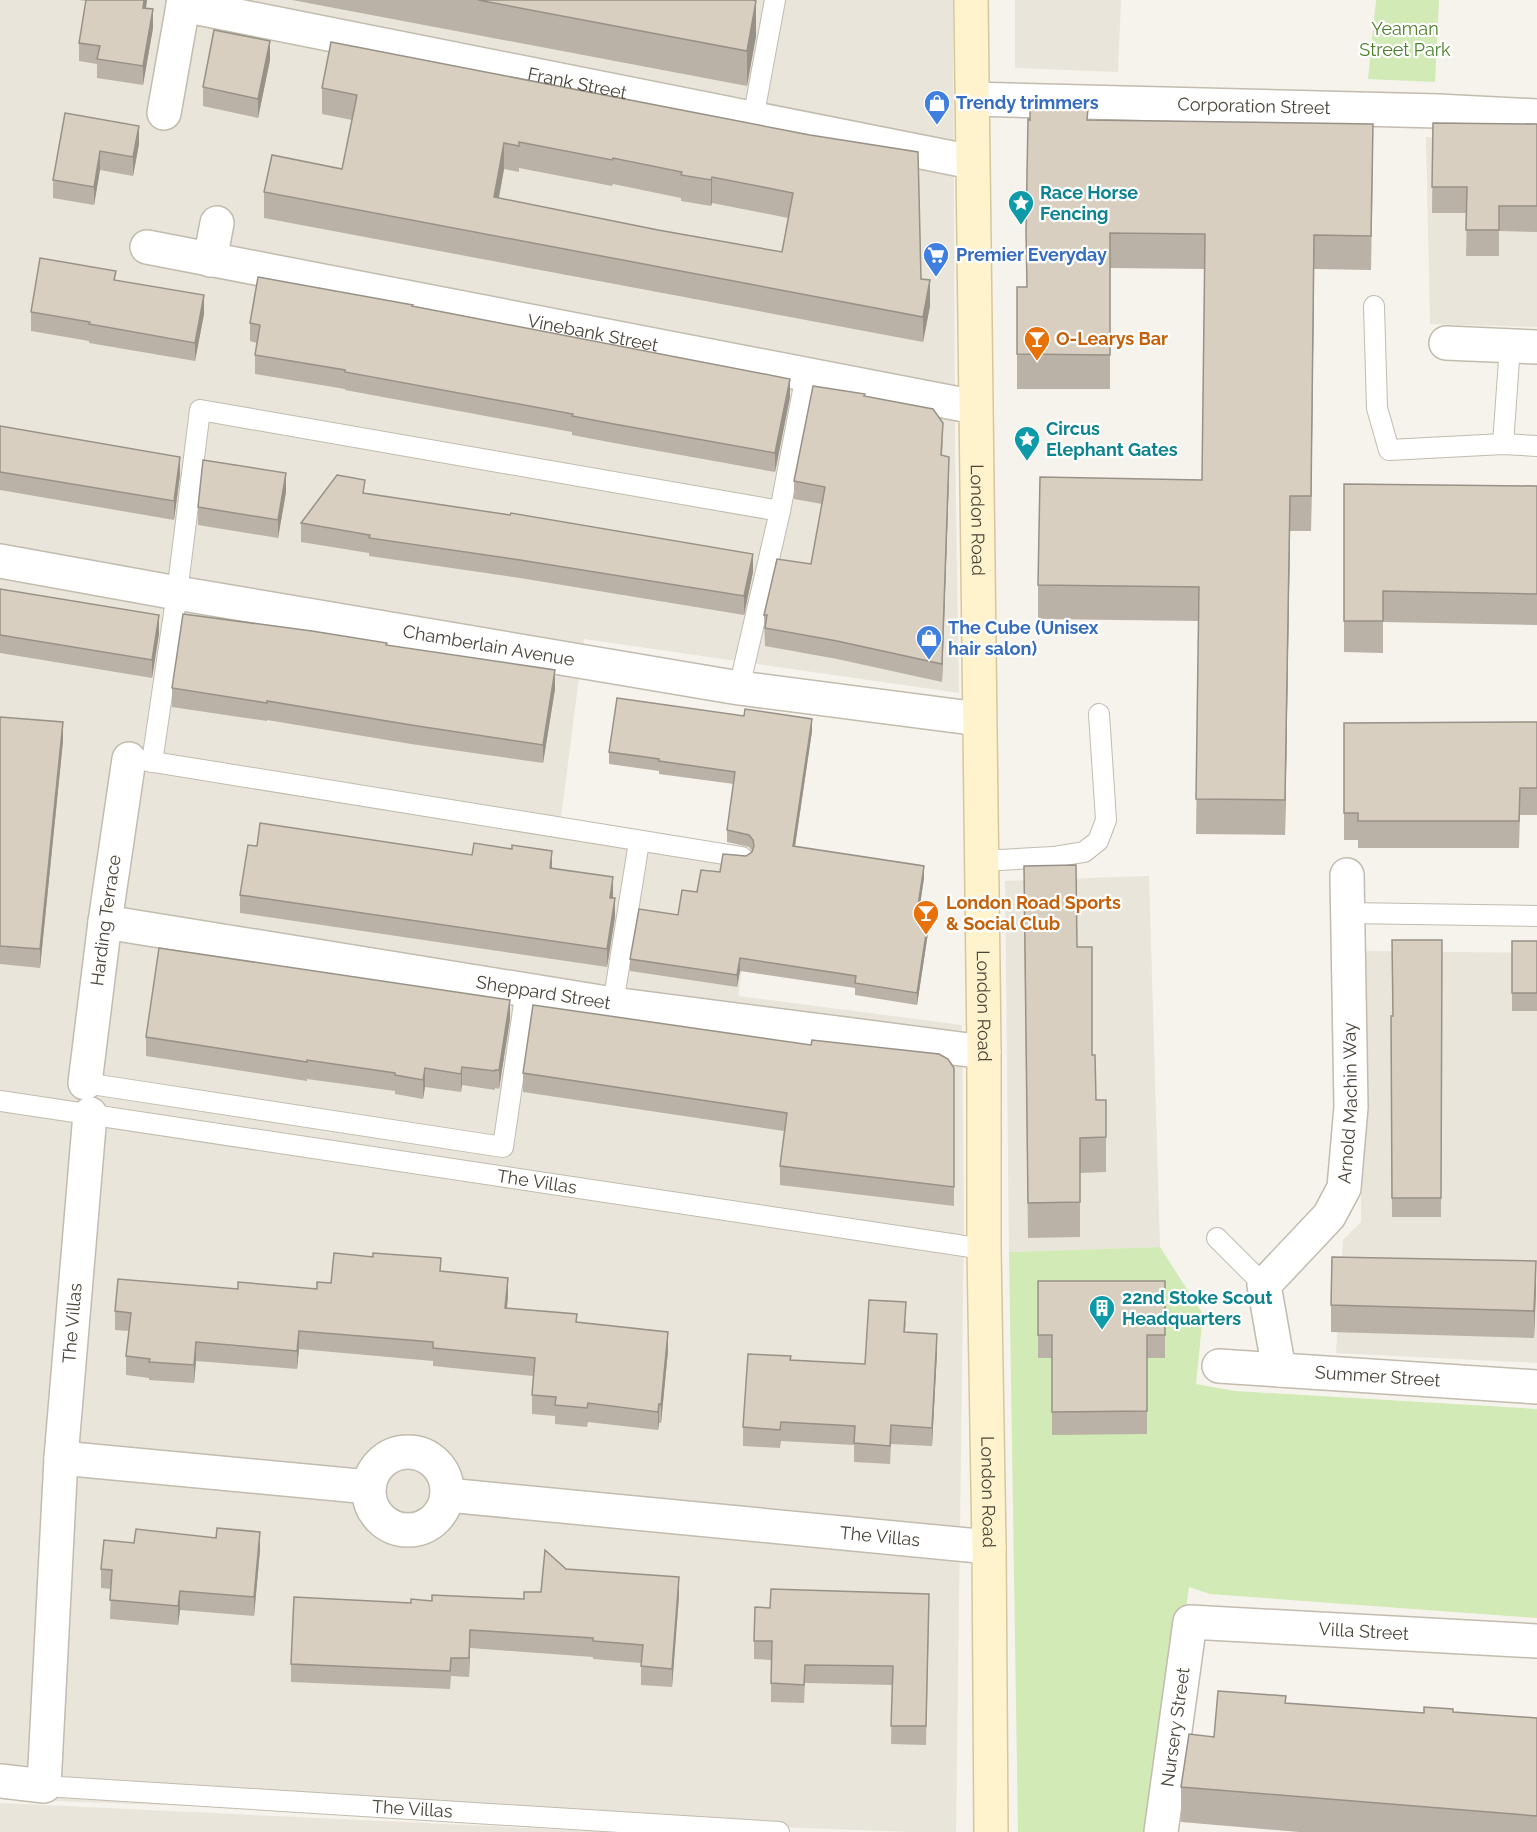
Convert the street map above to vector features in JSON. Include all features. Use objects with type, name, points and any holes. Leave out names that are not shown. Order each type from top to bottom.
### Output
[{"type":"main road","name":"London Road","points":[[970,0],[984,1052],[991,1832]]},
{"type":"street","name":"Frank Street","points":[[184,2],[972,162]]},
{"type":"street","points":[[164,113],[184,2]]},
{"type":"street","name":"Corporation Street","points":[[972,99],[1438,111],[1537,116]]},
{"type":"street","points":[[210,260],[217,223]]},
{"type":"street","name":"Vinebank Street","points":[[147,246],[975,407]]},
{"type":"street","points":[[1446,343],[1523,346]]},
{"type":"street","name":"Chamberlain Avenue","points":[[0,561],[739,688],[979,719]]},
{"type":"street","name":"Harding Terrace","points":[[88,1099],[105,922],[141,760]]},
{"type":"street","name":"Arnold Machin Way","points":[[1264,1285],[1329,1216],[1344,1188],[1351,1107],[1347,875]]},
{"type":"street","name":"Sheppard Street","points":[[105,922],[613,1004],[984,1052]]},
{"type":"street","name":"The Villas","points":[[0,1781],[44,1786],[62,1458],[88,1099]]},
{"type":"street","points":[[1264,1285],[1279,1370]]},
{"type":"street","name":"Summer Street","points":[[1219,1366],[1537,1387]]},
{"type":"street","points":[[400,1452],[412,1452],[424,1455],[442,1471],[447,1495],[443,1508],[435,1519],[424,1527],[411,1530],[397,1528],[385,1522],[375,1513],[370,1501],[369,1487],[372,1475],[388,1457],[400,1452]]},
{"type":"street","points":[[62,1458],[369,1487]]},
{"type":"street","name":"The Villas","points":[[447,1495],[989,1547]]},
{"type":"street","name":"Villa Street","points":[[1190,1622],[1537,1641]]},
{"type":"street","name":"Nursery Street","points":[[1161,1832],[1190,1622]]},
{"type":"lane","points":[[753,119],[774,0]]},
{"type":"lane","points":[[1374,306],[1377,408],[1389,450],[1503,444],[1537,446]]},
{"type":"lane","points":[[1503,444],[1523,346]]},
{"type":"lane","points":[[739,688],[780,511],[806,375]]},
{"type":"lane","points":[[741,857],[141,760],[177,593],[200,410],[780,511]]},
{"type":"lane","points":[[981,861],[1053,857],[1084,852],[1098,841],[1106,820],[1099,714]]},
{"type":"lane","points":[[613,1004],[639,842]]},
{"type":"lane","points":[[1348,913],[1537,916]]},
{"type":"lane","name":"The Villas","points":[[0,1101],[88,1099],[503,1147],[525,990]]},
{"type":"lane","name":"The Villas","points":[[88,1099],[984,1249]]},
{"type":"lane","points":[[1217,1238],[1264,1285]]},
{"type":"lane","name":"The Villas","points":[[44,1786],[779,1832]]},
{"type":"shaded area","points":[[0,0],[953,0],[955,444],[959,693],[584,639],[561,818],[760,852],[738,996],[962,1025],[964,1226],[956,1832],[0,1799]]},
{"type":"shaded area","points":[[1015,0],[1121,0],[1118,72],[1015,68]]},
{"type":"shaded area","points":[[1426,137],[1537,139],[1537,327],[1430,324]]},
{"type":"shaded area","points":[[1149,876],[1160,1247],[1009,1252],[1005,881]]},
{"type":"shaded area","points":[[1362,951],[1537,953],[1537,1363],[1336,1353],[1343,1240],[1361,1222]]},
{"type":"shaded area","points":[[0,1803],[615,1832],[0,1832]]},
{"type":"green space","name":"Yeaman Street Park","points":[[1376,0],[1439,0],[1435,82],[1368,79]]},
{"type":"green space","points":[[1160,1247],[1203,1314],[1196,1384],[1235,1391],[1537,1409],[1537,1618],[1210,1594],[1189,1587],[1153,1832],[1018,1832],[1009,1252]]},
{"type":"building","points":[[86,0],[144,0],[143,8],[153,9],[143,66],[97,59],[100,46],[79,43]]},
{"type":"building","points":[[478,0],[753,0],[756,1],[747,51]]},
{"type":"building","points":[[214,30],[270,41],[258,99],[203,87]]},
{"type":"building","points":[[331,42],[810,135],[918,152],[921,279],[930,280],[923,317],[264,192],[272,155],[342,169],[357,95],[322,88]],"holes":[[[519,142],[612,160],[613,158],[682,172],[681,175],[711,180],[712,177],[793,193],[782,252],[494,197],[504,143],[519,146]]]},
{"type":"building","points":[[1030,107],[1088,108],[1087,120],[1373,124],[1371,236],[1314,235],[1311,496],[1290,496],[1285,800],[1196,799],[1199,587],[1038,585],[1040,477],[1202,480],[1205,234],[1110,233],[1110,355],[1017,354],[1017,287],[1027,287],[1026,232]]},
{"type":"building","points":[[65,113],[139,126],[133,157],[100,151],[94,187],[53,180]]},
{"type":"building","points":[[1433,123],[1537,124],[1537,206],[1499,206],[1499,230],[1466,230],[1467,187],[1432,187]]},
{"type":"building","points":[[40,258],[116,271],[114,280],[204,295],[195,343],[31,312]]},
{"type":"building","points":[[258,277],[790,379],[775,453],[572,416],[573,414],[345,372],[345,370],[255,355],[260,325],[250,323]]},
{"type":"building","points":[[813,386],[865,394],[864,396],[933,409],[943,423],[941,455],[949,457],[942,664],[765,628],[767,615],[764,615],[777,559],[811,564],[825,487],[794,481]]},
{"type":"building","points":[[0,426],[180,457],[174,501],[0,472]]},
{"type":"building","points":[[203,460],[286,473],[278,520],[198,507]]},
{"type":"building","points":[[337,475],[365,480],[363,493],[510,515],[511,513],[753,554],[744,596],[369,538],[370,535],[301,523]]},
{"type":"building","points":[[1344,484],[1537,486],[1537,594],[1383,591],[1383,621],[1344,621]]},
{"type":"building","points":[[0,589],[159,615],[152,660],[0,635]]},
{"type":"building","points":[[183,614],[312,631],[387,643],[386,645],[555,670],[543,745],[172,688]]},
{"type":"building","points":[[617,698],[744,716],[745,709],[812,719],[793,846],[924,866],[916,919],[928,921],[917,993],[855,983],[856,976],[740,958],[737,975],[630,959],[639,909],[678,915],[682,890],[697,892],[701,870],[720,872],[723,854],[746,856],[752,852],[754,846],[749,835],[727,830],[735,772],[609,752]]},
{"type":"building","points":[[0,717],[63,722],[40,949],[0,946]]},
{"type":"building","points":[[1537,722],[1537,788],[1520,788],[1519,821],[1358,821],[1358,813],[1344,813],[1344,723]]},
{"type":"building","points":[[260,823],[472,855],[474,843],[512,849],[512,845],[552,851],[550,868],[613,877],[610,898],[615,898],[607,949],[240,895],[248,845],[257,846]]},
{"type":"building","points":[[1076,865],[1077,947],[1092,947],[1092,1055],[1095,1055],[1096,1100],[1106,1100],[1106,1137],[1080,1138],[1080,1202],[1028,1203],[1024,866]]},
{"type":"building","points":[[1392,940],[1442,940],[1441,1198],[1392,1198]]},
{"type":"building","points":[[1512,941],[1537,941],[1537,993],[1512,993]]},
{"type":"building","points":[[159,948],[510,1000],[499,1070],[462,1067],[461,1074],[425,1068],[423,1080],[395,1075],[395,1073],[146,1037]]},
{"type":"building","points":[[533,1005],[811,1045],[812,1040],[939,1054],[948,1059],[954,1068],[954,1187],[780,1166],[787,1113],[523,1073]]},
{"type":"building","points":[[334,1253],[373,1257],[373,1253],[441,1258],[440,1271],[508,1278],[505,1308],[577,1314],[576,1322],[668,1332],[661,1405],[659,1404],[658,1412],[588,1403],[587,1408],[555,1405],[556,1397],[532,1395],[535,1358],[433,1348],[433,1342],[299,1331],[297,1351],[196,1342],[194,1365],[149,1362],[150,1359],[126,1356],[131,1313],[115,1311],[118,1279],[238,1289],[238,1282],[317,1289],[317,1282],[331,1283]]},
{"type":"building","points":[[1332,1257],[1536,1261],[1534,1311],[1331,1305]]},
{"type":"building","points":[[1038,1281],[1165,1281],[1165,1335],[1147,1335],[1147,1411],[1052,1412],[1052,1335],[1038,1335]]},
{"type":"building","points":[[869,1300],[906,1302],[904,1332],[937,1334],[932,1428],[891,1425],[890,1446],[854,1443],[855,1426],[781,1422],[780,1430],[743,1427],[748,1354],[791,1356],[790,1360],[865,1364]]},
{"type":"building","points":[[217,1528],[260,1532],[254,1597],[180,1591],[178,1606],[110,1600],[112,1570],[101,1569],[104,1540],[134,1543],[136,1529],[216,1538]]},
{"type":"building","points":[[545,1550],[566,1569],[679,1577],[672,1669],[641,1666],[643,1645],[593,1641],[593,1638],[470,1630],[469,1658],[451,1658],[450,1671],[291,1664],[294,1597],[411,1603],[411,1599],[432,1601],[432,1595],[524,1599],[524,1592],[541,1592]]},
{"type":"building","points":[[771,1589],[929,1594],[926,1726],[891,1726],[893,1666],[805,1665],[804,1685],[771,1683],[772,1641],[754,1641],[755,1607],[770,1608]]},
{"type":"building","points":[[1218,1691],[1286,1696],[1285,1703],[1424,1713],[1424,1707],[1453,1709],[1453,1712],[1537,1718],[1537,1816],[1181,1787],[1189,1734],[1214,1737]]},
{"type":"place","name":"Trendy trimmers","points":[[937,126]]},
{"type":"place","name":"Race Horse Fencing","points":[[1021,226]]},
{"type":"place","name":"Premier Everyday","points":[[936,278]]},
{"type":"place","name":"O-Learys Bar","points":[[1037,362]]},
{"type":"place","name":"Circus Elephant Gates","points":[[1027,462]]},
{"type":"place","name":"The Cube (Unisex hair salon)","points":[[929,661]]},
{"type":"place","name":"London Road Sports & Social Club","points":[[926,936]]},
{"type":"place","name":"22nd Stoke Scout Headquarters","points":[[1102,1331]]}]
